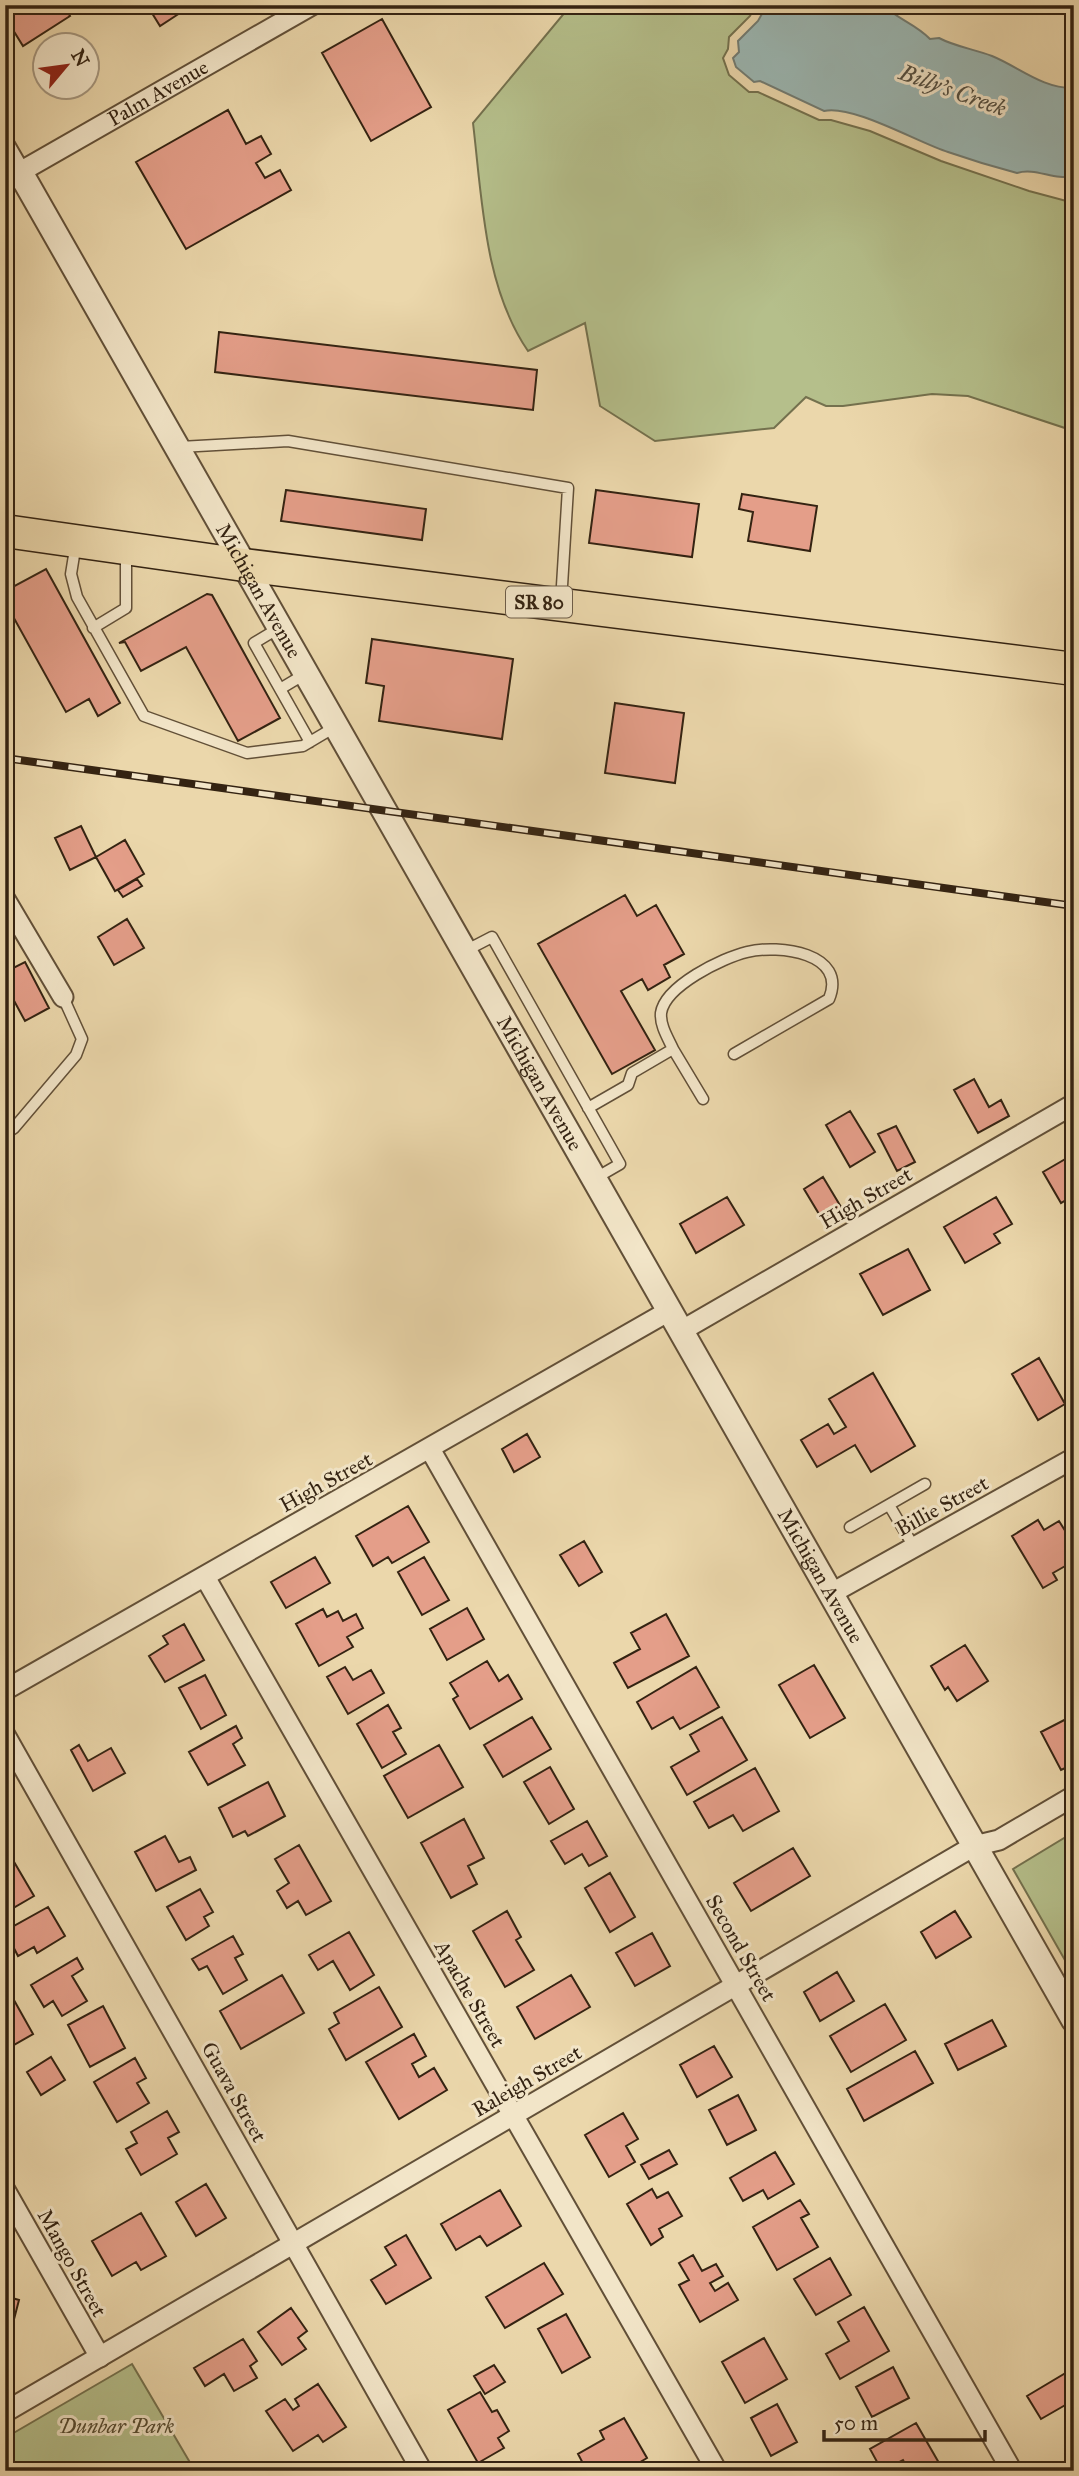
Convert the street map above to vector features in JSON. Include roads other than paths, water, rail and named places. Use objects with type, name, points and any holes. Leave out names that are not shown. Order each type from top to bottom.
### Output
[{"type":"main road","name":"SR 80","points":[[5,531],[244,565],[1074,669]]},
{"type":"street","name":"Palm Avenue","points":[[12,176],[312,5]]},
{"type":"street","name":"Michigan Avenue","points":[[5,146],[12,176],[244,565],[1074,2020]]},
{"type":"street","points":[[5,899],[62,998]]},
{"type":"street","name":"High Street","points":[[5,1690],[430,1449],[675,1321],[1074,1104]]},
{"type":"street","name":"Second Street","points":[[430,1449],[1012,2471]]},
{"type":"street","name":"Billie Street","points":[[832,1593],[1074,1458]]},
{"type":"street","name":"Apache Street","points":[[205,1577],[717,2471]]},
{"type":"street","name":"Guava Street","points":[[5,1735],[422,2471]]},
{"type":"street","name":"Raleigh Street","points":[[5,2412],[974,1846],[999,1840],[1074,1796]]},
{"type":"street","name":"Mango Street","points":[[5,2190],[100,2357]]},
{"type":"lane","points":[[176,447],[288,441],[568,488],[561,605]]},
{"type":"lane","points":[[76,542],[71,575],[77,597],[144,716],[247,753],[303,746],[336,726]]},
{"type":"lane","points":[[93,628],[125,608],[127,549]]},
{"type":"lane","points":[[280,628],[254,643],[310,742]]},
{"type":"lane","points":[[280,689],[306,674]]},
{"type":"lane","points":[[465,952],[492,937],[620,1164],[594,1179]]},
{"type":"lane","points":[[703,1099],[662,1025],[666,1001],[674,990],[731,957],[749,951],[798,953],[817,958],[831,971],[834,987],[829,999],[734,1054]]},
{"type":"lane","points":[[5,1134],[14,1128],[76,1055],[82,1040],[62,998]]},
{"type":"lane","points":[[589,1108],[628,1085],[632,1073],[673,1049]]},
{"type":"lane","points":[[850,1527],[925,1484]]},
{"type":"lane","points":[[889,1504],[914,1547]]},
{"type":"water","name":"Billy's Creek","points":[[767,5],[883,5],[930,39],[939,38],[992,56],[1052,85],[1074,88],[1074,176],[1017,173],[991,166],[851,113],[824,111],[760,81],[754,82],[736,67],[733,58],[739,52],[738,41],[758,21]]},
{"type":"railway","points":[[5,758],[1074,906]]},
{"type":"park label","name":"Dunbar Park","points":[[116,2426]]}]
